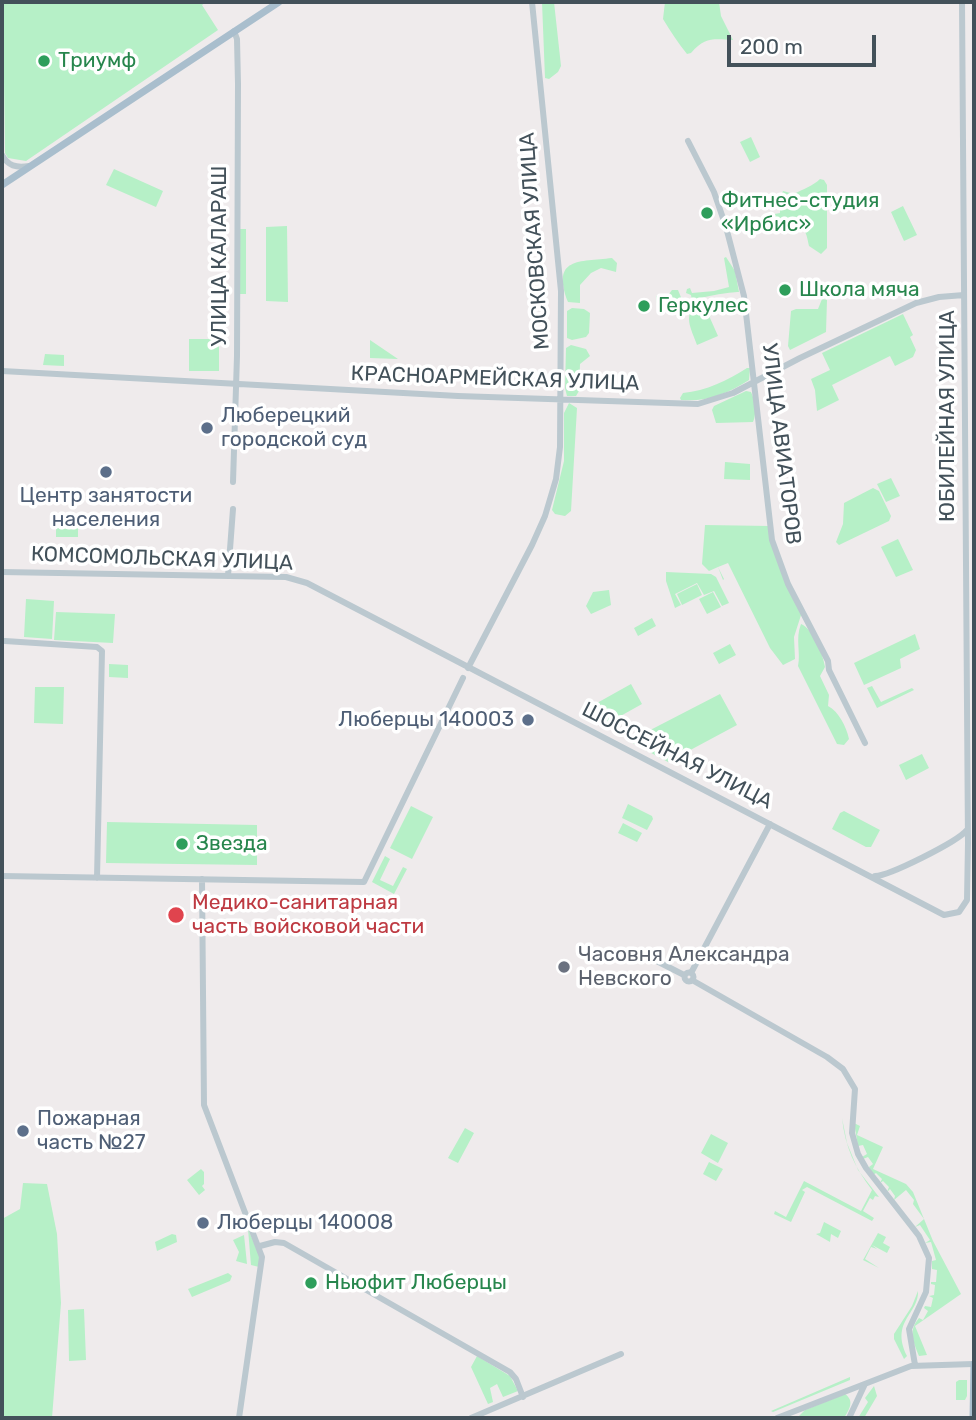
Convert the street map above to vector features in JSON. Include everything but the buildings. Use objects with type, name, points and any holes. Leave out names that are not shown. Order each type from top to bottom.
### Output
[{"type":"main road","points":[[2,185],[279,2]]},
{"type":"main road","points":[[973,1364],[973,1418]]},
{"type":"street","name":"МОСКОВСКАЯ УЛИЦА","points":[[468,668],[533,545],[556,479],[560,447],[561,291],[532,2]]},
{"type":"street","name":"ЮБИЛЕЙНАЯ УЛИЦА","points":[[898,891],[944,915],[959,912],[967,900],[962,2]]},
{"type":"street","name":"УЛИЦА КАЛАРАШ","points":[[233,482],[237,52],[234,32]]},
{"type":"street","name":"УЛИЦА АВИАТОРОВ","points":[[688,141],[713,192],[733,250],[746,312],[772,540],[788,584],[828,661],[865,743]]},
{"type":"street","points":[[2,155],[7,163],[17,167],[29,166]]},
{"type":"street","name":"КРАСНОАРМЕЙСКАЯ УЛИЦА","points":[[2,371],[236,385],[698,404],[720,399],[916,303],[964,295]]},
{"type":"street","points":[[228,576],[233,509]]},
{"type":"street","name":"КОМСОМОЛЬСКАЯ УЛИЦА","points":[[2,572],[286,577],[307,583],[468,668]]},
{"type":"street","points":[[5,642],[97,647],[102,652],[97,878]]},
{"type":"street","name":"ШОССЕЙНАЯ УЛИЦА","points":[[468,668],[898,891]]},
{"type":"street","points":[[2,876],[364,882],[463,678]]},
{"type":"street","points":[[689,976],[770,824]]},
{"type":"street","points":[[869,876],[882,876],[897,870],[958,839],[967,830]]},
{"type":"street","points":[[958,839],[964,839],[968,843]]},
{"type":"street","points":[[897,870],[894,884],[898,891]]},
{"type":"street","points":[[202,879],[204,1105],[260,1246],[262,1269],[239,1418]]},
{"type":"street","points":[[639,952],[689,976],[843,1069],[852,1083],[855,1100],[852,1133],[858,1154],[919,1236],[929,1258],[924,1300],[909,1329],[915,1365]]},
{"type":"street","points":[[260,1246],[275,1242],[284,1243],[460,1342],[510,1372],[523,1397]]},
{"type":"street","points":[[471,1418],[621,1354]]},
{"type":"street","points":[[780,1418],[915,1365],[973,1364]]},
{"type":"street","points":[[849,1418],[864,1384]]},
{"type":"green space","points":[[3,2],[206,2],[202,5],[218,30],[26,161],[8,158],[5,153]]},
{"type":"green space","points":[[542,2],[554,2],[561,66],[549,79],[545,78]]},
{"type":"green space","points":[[665,2],[719,2],[721,16],[733,40],[710,40],[687,54],[663,19]]},
{"type":"green space","points":[[751,137],[760,157],[750,162],[740,142]]},
{"type":"green space","points":[[114,169],[163,191],[156,207],[106,185]]},
{"type":"green space","points":[[820,179],[827,185],[827,248],[821,254],[809,246],[805,232],[800,227],[791,225],[765,228],[763,221],[769,215],[780,213],[783,191],[794,194]]},
{"type":"green space","points":[[903,206],[917,235],[904,241],[891,212]]},
{"type":"green space","points":[[287,226],[288,302],[266,301],[266,227]]},
{"type":"green space","points":[[239,229],[246,229],[246,294],[239,294]]},
{"type":"green space","points":[[726,257],[735,271],[739,292],[692,301],[691,295],[686,293],[687,289],[690,288],[692,293],[729,287]]},
{"type":"green space","points":[[612,258],[617,263],[616,272],[601,268],[591,273],[580,285],[580,303],[568,302],[563,277],[566,269],[579,262]]},
{"type":"green space","points":[[672,290],[678,290],[685,307],[658,310],[656,296],[669,294]]},
{"type":"green space","points":[[822,299],[827,300],[826,332],[790,350],[788,346],[791,311],[818,309]]},
{"type":"green space","points":[[698,302],[712,302],[710,318],[718,336],[697,345],[689,317]]},
{"type":"green space","points":[[572,308],[584,309],[590,313],[589,333],[586,337],[572,340],[567,338],[567,311]]},
{"type":"green space","points":[[903,314],[913,335],[910,337],[916,350],[913,357],[895,366],[890,356],[832,385],[839,400],[817,411],[811,379],[830,370],[822,353]]},
{"type":"green space","points":[[189,339],[219,339],[219,371],[189,371]]},
{"type":"green space","points":[[370,340],[398,359],[370,358]]},
{"type":"green space","points":[[571,345],[586,349],[590,356],[580,364],[579,391],[576,396],[567,396],[565,388],[566,348]]},
{"type":"green space","points":[[45,354],[64,355],[64,366],[43,365]]},
{"type":"green space","points":[[750,368],[749,380],[725,393],[700,400],[680,398],[683,393],[716,384]]},
{"type":"green space","points":[[746,391],[751,392],[754,399],[753,422],[716,423],[712,410],[714,406]]},
{"type":"green space","points":[[569,403],[577,408],[571,511],[565,516],[555,514],[552,510],[564,461],[564,413]]},
{"type":"green space","points":[[725,462],[750,464],[750,480],[724,479]]},
{"type":"green space","points":[[891,478],[900,496],[886,502],[877,484]]},
{"type":"green space","points":[[873,488],[879,491],[891,516],[889,521],[839,545],[836,542],[843,524],[844,503]]},
{"type":"green space","points":[[56,524],[78,524],[78,537],[56,537]]},
{"type":"green space","points":[[705,525],[770,526],[772,540],[802,612],[794,637],[795,659],[783,665],[770,648],[728,563],[709,571],[702,564]]},
{"type":"green space","points":[[898,539],[913,570],[896,577],[881,547]]},
{"type":"green space","points":[[666,572],[711,574],[716,577],[729,603],[722,606],[714,591],[704,595],[697,583],[675,594],[681,605],[675,608],[666,581]]},
{"type":"green space","points":[[697,584],[702,595],[682,605],[677,594]]},
{"type":"green space","points":[[609,590],[611,605],[591,614],[586,606],[593,592]]},
{"type":"green space","points":[[713,592],[721,607],[707,614],[699,599]]},
{"type":"green space","points":[[26,599],[54,601],[52,639],[24,637]]},
{"type":"green space","points":[[56,612],[115,614],[113,643],[54,640]]},
{"type":"green space","points":[[652,618],[656,626],[638,636],[634,628]]},
{"type":"green space","points":[[801,624],[813,636],[822,655],[825,667],[820,676],[829,695],[828,706],[839,716],[846,729],[849,739],[844,745],[837,744],[798,666],[798,635]]},
{"type":"green space","points":[[915,634],[920,649],[900,659],[901,668],[864,685],[854,663]]},
{"type":"green space","points":[[730,644],[736,655],[719,664],[713,653]]},
{"type":"green space","points":[[109,664],[128,665],[128,678],[109,677]]},
{"type":"green space","points":[[631,684],[642,704],[608,723],[597,703]]},
{"type":"green space","points":[[872,686],[881,702],[912,688],[914,690],[877,708],[867,688]]},
{"type":"green space","points":[[35,687],[64,687],[63,724],[34,723]]},
{"type":"green space","points":[[720,694],[737,725],[668,762],[629,741]]},
{"type":"green space","points":[[922,754],[929,768],[906,780],[899,765]]},
{"type":"green space","points":[[628,804],[652,816],[647,830],[622,818]]},
{"type":"green space","points":[[411,806],[433,817],[412,859],[390,848]]},
{"type":"green space","points":[[844,811],[880,830],[871,847],[832,829],[840,813]]},
{"type":"green space","name":"Звезда","points":[[107,822],[257,825],[257,865],[106,863]]},
{"type":"green space","points":[[623,823],[642,833],[637,842],[618,833]]},
{"type":"green space","points":[[385,856],[390,859],[380,880],[393,886],[403,867],[407,869],[394,894],[372,882]]},
{"type":"green space","points":[[854,1123],[860,1126],[857,1135],[883,1147],[873,1169],[906,1184],[913,1192],[933,1241],[961,1294],[915,1326],[927,1355],[919,1356],[913,1336],[914,1327],[919,1318],[923,1320],[928,1311],[925,1306],[931,1307],[933,1298],[929,1296],[934,1295],[935,1285],[931,1282],[936,1282],[937,1270],[932,1269],[932,1261],[936,1260],[931,1242],[925,1243],[930,1240],[920,1225],[915,1227],[924,1219],[906,1190],[894,1200],[895,1196],[890,1189],[887,1192],[889,1187],[883,1181],[880,1183],[882,1179],[876,1173],[873,1175],[869,1167],[873,1164],[868,1157],[862,1157],[867,1154],[863,1145],[858,1146]]},
{"type":"green space","points":[[465,1128],[474,1133],[458,1163],[448,1158]]},
{"type":"green space","points":[[711,1134],[728,1143],[718,1163],[701,1153]]},
{"type":"green space","points":[[709,1162],[723,1169],[716,1181],[703,1174]]},
{"type":"green space","points":[[201,1169],[204,1172],[202,1186],[205,1190],[199,1195],[187,1180]]},
{"type":"green space","points":[[860,1173],[879,1197],[875,1196],[873,1200],[870,1198],[863,1211],[874,1218],[872,1221],[807,1187],[802,1190],[805,1192],[791,1222],[774,1214],[775,1211],[786,1217],[804,1181],[861,1211],[872,1190]]},
{"type":"green space","points":[[23,1183],[47,1184],[57,1234],[61,1303],[52,1418],[2,1418],[2,1219],[20,1209]]},
{"type":"green space","points":[[824,1222],[841,1231],[838,1238],[831,1234],[830,1242],[816,1234],[820,1233]]},
{"type":"green space","points":[[248,1229],[260,1257],[259,1267],[251,1265]]},
{"type":"green space","points":[[878,1233],[886,1237],[883,1243],[890,1247],[887,1253],[872,1245],[877,1249],[871,1247],[865,1259],[879,1268],[863,1260]]},
{"type":"green space","points":[[172,1234],[176,1235],[177,1242],[157,1251],[155,1242]]},
{"type":"green space","points":[[244,1235],[247,1264],[236,1261],[239,1252],[233,1240]]},
{"type":"green space","points":[[228,1273],[232,1276],[230,1281],[192,1297],[188,1289]]},
{"type":"green space","points":[[918,1291],[914,1306],[903,1326],[903,1344],[907,1356],[904,1359],[894,1334]]},
{"type":"green space","points":[[84,1309],[86,1360],[69,1361],[68,1310]]},
{"type":"green space","points":[[477,1356],[510,1376],[518,1391],[503,1397],[497,1384],[490,1388],[493,1402],[488,1404],[471,1367]]},
{"type":"green space","points":[[850,1377],[850,1380],[771,1411]]},
{"type":"green space","points":[[967,1380],[965,1400],[956,1400],[956,1382]]},
{"type":"green space","points":[[874,1386],[877,1396],[864,1418],[858,1418],[868,1402],[865,1398]]},
{"type":"green space","points":[[845,1394],[850,1403],[844,1418],[797,1418],[805,1410]]},
{"type":"place","name":"Триумф","points":[[44,61]]},
{"type":"place","name":"Фитнес-студия «Ирбис»","points":[[707,213]]},
{"type":"place","name":"Школа мяча","points":[[785,290]]},
{"type":"place","name":"Геркулес","points":[[644,306]]},
{"type":"place","name":"Люберецкий городской суд","points":[[207,428]]},
{"type":"place","name":"Центр занятости населения","points":[[106,472]]},
{"type":"place","name":"Люберцы 140003","points":[[528,720]]},
{"type":"place","name":"Звезда","points":[[182,844]]},
{"type":"place","name":"Медико-санитарная часть войсковой части","points":[[176,915]]},
{"type":"place","name":"Часовня Александра Невского","points":[[564,967]]},
{"type":"place","name":"Пожарная часть №27","points":[[23,1131]]},
{"type":"place","name":"Люберцы 140008","points":[[203,1223]]},
{"type":"place","name":"Ньюфит Люберцы","points":[[311,1283]]}]
